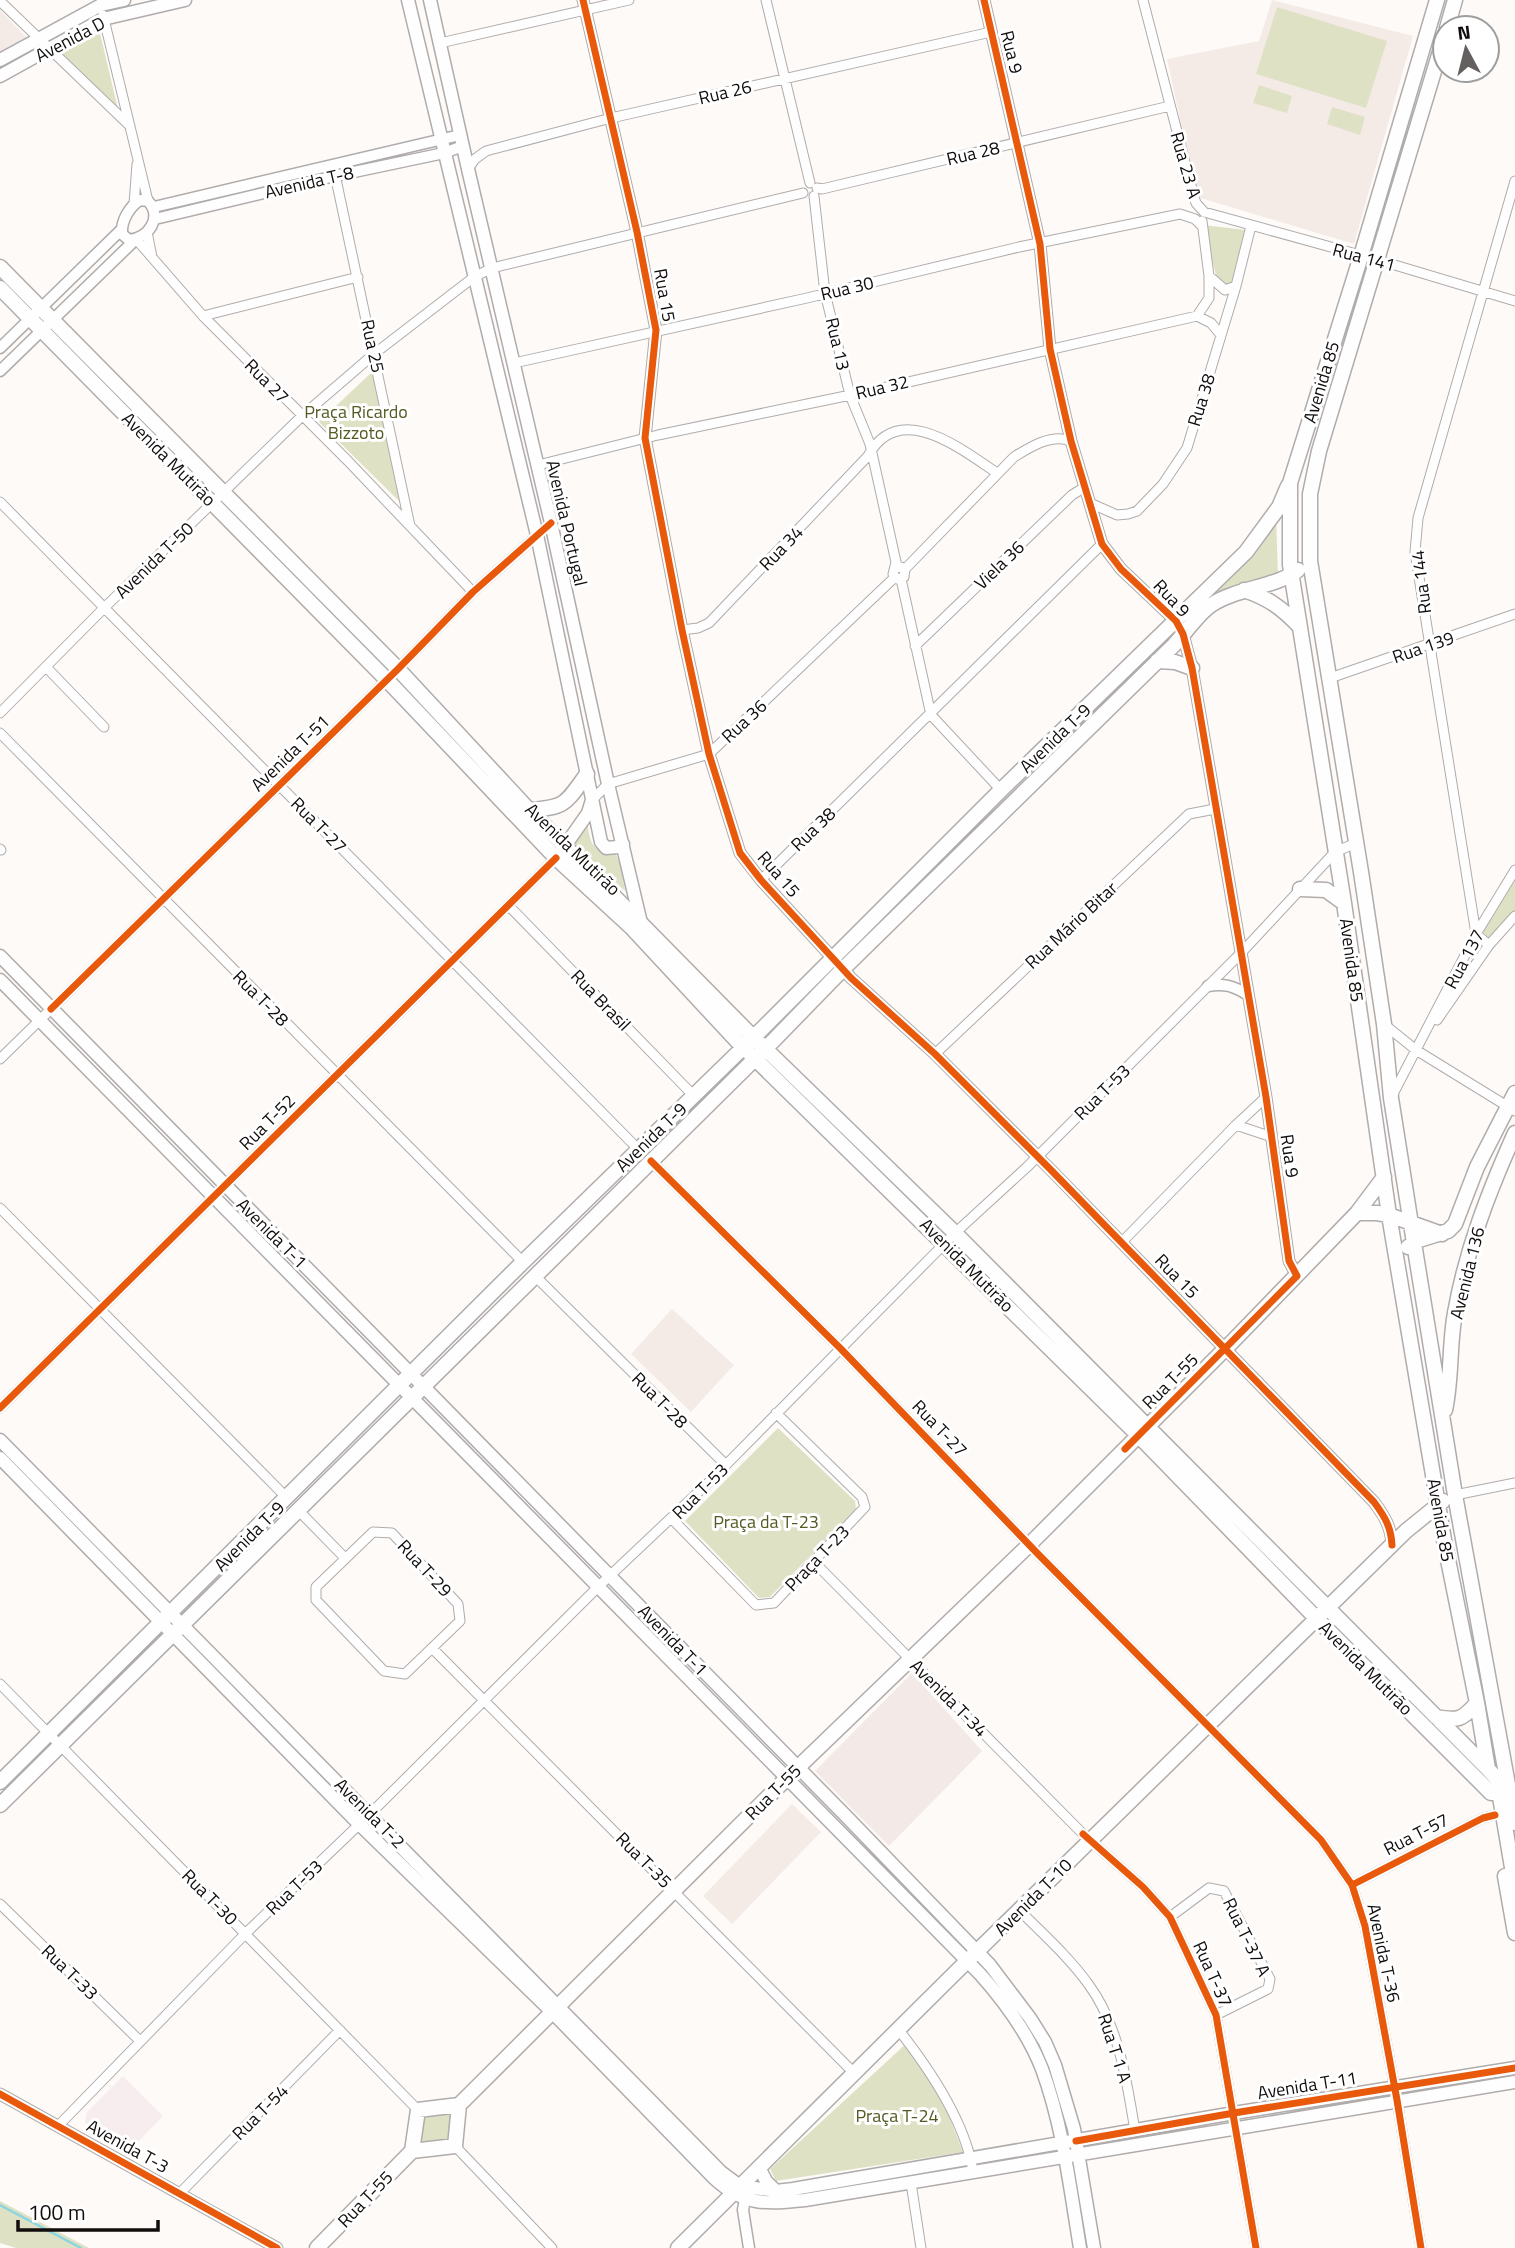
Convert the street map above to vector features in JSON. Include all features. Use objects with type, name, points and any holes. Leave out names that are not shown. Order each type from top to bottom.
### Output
[{"type":"main road","name":"Avenida D","points":[[0,60],[101,3],[124,0]]},
{"type":"main road","name":"Avenida D","points":[[0,76],[103,19],[185,0]]},
{"type":"main road","name":"Avenida Portugal","points":[[408,0],[537,535],[601,842],[606,848],[623,844]]},
{"type":"main road","name":"Avenida Portugal","points":[[430,0],[641,923]]},
{"type":"main road","name":"Avenida 85","points":[[1437,0],[1290,483],[1291,575],[1389,1215],[1444,1540],[1477,1703],[1515,1933]]},
{"type":"main road","name":"Avenida 85","points":[[1431,82],[1317,462],[1310,494],[1310,561],[1384,1024],[1391,1098],[1414,1244],[1455,1495],[1513,1799],[1515,1824]]},
{"type":"main road","points":[[0,267],[35,313]]},
{"type":"main road","points":[[0,288],[35,313]]},
{"type":"main road","name":"Avenida Mutirão","points":[[35,313],[218,498],[387,680],[749,1042],[766,1048],[1322,1614],[1491,1793]]},
{"type":"main road","name":"Avenida T-9","points":[[0,1805],[1157,661],[1180,628],[1247,552],[1279,506],[1290,483]]},
{"type":"main road","name":"Avenida Mutirão","points":[[218,498],[398,669],[529,810],[561,852],[641,923],[749,1042],[754,1058],[950,1238]]},
{"type":"main road","name":"Avenida T-9","points":[[0,1782],[1001,790],[1180,628],[1211,605],[1244,590],[1291,575],[1310,561]]},
{"type":"main road","points":[[1244,590],[1277,604],[1299,626]]},
{"type":"main road","points":[[1157,661],[1175,662],[1192,668]]},
{"type":"main road","points":[[529,810],[560,807],[587,774]]},
{"type":"main road","name":"Rua 36","points":[[561,852],[587,813],[592,800]]},
{"type":"main road","points":[[1300,889],[1326,890],[1343,903]]},
{"type":"main road","name":"Avenida T-1","points":[[0,956],[226,1186],[405,1380]]},
{"type":"main road","name":"Avenida T-1","points":[[0,980],[214,1197],[610,1576],[793,1772],[972,1956],[1010,1989],[1045,2042],[1066,2099],[1094,2248]]},
{"type":"main road","name":"Avenida 136","points":[[1396,1254],[1425,1238],[1443,1234],[1458,1220],[1477,1167],[1511,1109],[1515,1093]]},
{"type":"main road","name":"Avenida 136","points":[[1443,1419],[1449,1393],[1454,1315],[1473,1238],[1493,1181],[1515,1133]]},
{"type":"main road","name":"Rua T-55","points":[[459,2105],[793,1772],[1030,1545],[1297,1276],[1357,1213],[1384,1177]]},
{"type":"main road","points":[[1357,1213],[1389,1215]]},
{"type":"main road","name":"Avenida 136","points":[[1389,1215],[1443,1234]]},
{"type":"main road","name":"Avenida T-1","points":[[418,1392],[599,1586],[793,1772]]},
{"type":"main road","name":"Avenida T-2","points":[[0,1440],[167,1618]]},
{"type":"main road","name":"Avenida T-2","points":[[0,1458],[370,1814],[714,2178],[739,2193]]},
{"type":"main road","name":"Avenida T-10","points":[[678,2248],[739,2193],[759,2167],[1019,1910],[1087,1837],[1406,1531],[1438,1504],[1455,1495]]},
{"type":"main road","points":[[1406,1531],[1429,1528],[1444,1540]]},
{"type":"main road","name":"Avenida Mutirão","points":[[1322,1614],[1436,1717],[1488,1769]]},
{"type":"main road","name":"Avenida T-2","points":[[178,1629],[359,1824],[555,2009]]},
{"type":"main road","points":[[1436,1717],[1454,1720],[1462,1717],[1477,1703]]},
{"type":"main road","points":[[1488,1769],[1497,1779],[1515,1885]]},
{"type":"main road","name":"Avenida T-1","points":[[972,1956],[1031,2046],[1048,2087],[1063,2150],[1080,2248]]},
{"type":"main road","name":"Avenida T-11","points":[[1077,2147],[1236,2129],[1515,2068]]},
{"type":"main road","name":"Avenida T-11","points":[[739,2193],[776,2191],[972,2165],[1063,2150],[1135,2131],[1234,2113],[1515,2082]]},
{"type":"main road","points":[[459,2105],[455,2146],[412,2151],[418,2110],[459,2105]]},
{"type":"main road","name":"Rua T-55","points":[[317,2248],[412,2151]]},
{"type":"main road","name":"Avenida T-11","points":[[739,2193],[762,2202],[794,2201],[911,2183],[972,2165]]},
{"type":"main road","points":[[759,2167],[766,2181],[776,2191]]},
{"type":"street","points":[[440,43],[585,5],[629,0]]},
{"type":"street","name":"Rua 13","points":[[765,0],[810,190],[825,293],[850,395],[872,446],[931,715],[1001,790]]},
{"type":"street","name":"Rua 9","points":[[984,0],[1040,244],[1050,349],[1071,441],[1102,544],[1121,569],[1180,628],[1192,668],[1266,1097],[1289,1261],[1297,1276]]},
{"type":"street","name":"Rua 23 A","points":[[1143,0],[1194,197],[1200,207],[1212,215]]},
{"type":"street","points":[[0,1],[130,127]]},
{"type":"street","points":[[101,3],[152,209],[147,232],[152,258]]},
{"type":"street","name":"Rua 15","points":[[585,5],[638,232],[656,330],[645,438],[681,630],[709,754],[740,853],[761,880],[843,969],[934,1054],[1122,1242],[1374,1502],[1386,1517],[1392,1545]]},
{"type":"street","name":"Rua 26","points":[[468,169],[475,159],[486,151],[611,118],[991,32]]},
{"type":"street","name":"Rua 28","points":[[474,277],[492,268],[638,232],[1170,106]]},
{"type":"street","name":"Avenida T-8","points":[[152,209],[441,139],[461,141]]},
{"type":"street","name":"Avenida T-8","points":[[152,209],[444,153],[461,141]]},
{"type":"street","points":[[134,204],[138,155]]},
{"type":"street","name":"Rua 25","points":[[333,164],[410,528]]},
{"type":"street","name":"Rua 144","points":[[1476,934],[1415,552],[1418,518],[1515,181]]},
{"type":"street","points":[[1194,197],[1180,214],[1195,219],[1201,225],[1209,276],[1209,298],[1197,316],[1211,323],[1221,335]]},
{"type":"street","points":[[0,348],[122,229],[134,204],[139,200],[152,209]]},
{"type":"street","name":"Rua 30","points":[[514,363],[1019,247],[1180,214]]},
{"type":"street","name":"Rua 23 A","points":[[1201,225],[1204,218],[1212,215]]},
{"type":"street","name":"Rua 141","points":[[1212,215],[1515,301]]},
{"type":"street","name":"Rua 38","points":[[1090,503],[1117,515],[1137,510],[1163,484],[1186,448],[1236,286],[1251,226]]},
{"type":"street","points":[[122,229],[125,238],[135,240]]},
{"type":"street","points":[[0,371],[135,240],[147,232]]},
{"type":"street","name":"Rua 27","points":[[135,240],[203,316],[348,461],[472,592]]},
{"type":"street","points":[[1209,276],[1225,290],[1236,286]]},
{"type":"street","points":[[203,316],[358,277]]},
{"type":"street","name":"Avenida T-50","points":[[0,713],[302,416],[374,354],[474,277]]},
{"type":"street","points":[[213,326],[225,310]]},
{"type":"street","name":"Rua 32","points":[[538,465],[645,438],[850,395],[1197,316]]},
{"type":"street","points":[[872,446],[886,435],[904,430],[921,431],[948,440],[997,473]]},
{"type":"street","name":"Rua 36","points":[[592,800],[608,785],[709,754],[899,574],[1014,457],[1033,446],[1056,439],[1065,438],[1071,441]]},
{"type":"street","name":"Rua 34","points":[[681,630],[698,628],[709,623],[868,456],[872,446]]},
{"type":"street","name":"Viela 36","points":[[915,646],[1072,495],[1085,487]]},
{"type":"street","name":"Rua T-27","points":[[0,502],[638,1149]]},
{"type":"street","name":"Avenida T-51","points":[[0,1059],[387,680],[472,592],[551,523]]},
{"type":"street","name":"Rua 38","points":[[761,880],[1102,544]]},
{"type":"street","name":"Rua 139","points":[[1330,678],[1515,614]]},
{"type":"street","points":[[46,667],[104,727]]},
{"type":"street","points":[[926,695],[938,697],[954,691]]},
{"type":"street","name":"Rua T-28","points":[[0,733],[523,1262]]},
{"type":"street","name":"Rua Mário Bitar","points":[[934,1054],[1189,814],[1215,809]]},
{"type":"street","points":[[1335,852],[1356,843]]},
{"type":"street","name":"Rua T-52","points":[[0,1408],[561,852]]},
{"type":"street","name":"Rua T-53","points":[[59,2125],[246,1934],[599,1586],[672,1519],[950,1238],[1037,1157],[1242,952],[1335,852]]},
{"type":"street","name":"Rua 137","points":[[1391,1098],[1476,934],[1515,870]]},
{"type":"street","name":"Rua Brasil","points":[[508,905],[694,1095]]},
{"type":"street","name":"Rua 137","points":[[1416,1050],[1489,945],[1515,916]]},
{"type":"street","points":[[1476,934],[1489,945]]},
{"type":"street","points":[[1208,986],[1223,983],[1248,995]]},
{"type":"street","points":[[1384,1024],[1416,1050],[1511,1109]]},
{"type":"street","points":[[1122,1242],[1266,1097]]},
{"type":"street","points":[[1236,1125],[1272,1137]]},
{"type":"street","name":"Rua T-27","points":[[651,1161],[841,1349],[1206,1723]]},
{"type":"street","points":[[0,1208],[286,1498]]},
{"type":"street","name":"Rua T-28","points":[[535,1276],[726,1465]]},
{"type":"street","name":"Praça T-23","points":[[672,1519],[757,1605],[774,1603],[865,1507],[862,1497],[776,1413]]},
{"type":"street","points":[[1455,1495],[1515,1483]]},
{"type":"street","points":[[298,1510],[345,1558]]},
{"type":"street","name":"Rua T-29","points":[[373,1532],[391,1533],[458,1604],[460,1621],[432,1648],[405,1674],[384,1671],[316,1600],[316,1587],[373,1532]]},
{"type":"street","name":"Avenida T-34","points":[[814,1562],[1087,1837]]},
{"type":"street","name":"Rua T-35","points":[[432,1648],[854,2073]]},
{"type":"street","name":"Rua T-30","points":[[0,1684],[418,2110]]},
{"type":"street","name":"Avenida T-36","points":[[1206,1723],[1321,1840],[1352,1885],[1365,1926],[1421,2248]]},
{"type":"street","name":"Rua T-57","points":[[1352,1885],[1483,1818],[1495,1815]]},
{"type":"street","name":"Rua T-37","points":[[1087,1837],[1143,1887],[1170,1917],[1216,2015],[1256,2248]]},
{"type":"street","name":"Rua T-37 A","points":[[1170,1917],[1209,1888],[1224,1891],[1270,1979],[1268,1989],[1216,2015]]},
{"type":"street","name":"Rua T-33","points":[[0,1904],[139,2041]]},
{"type":"street","name":"Rua T 1 A","points":[[1019,1910],[1073,1965],[1105,2011],[1125,2073],[1135,2131]]},
{"type":"street","points":[[898,2029],[936,2081],[962,2134],[972,2165]]},
{"type":"street","name":"Rua T-54","points":[[180,2193],[340,2030]]},
{"type":"street","name":"Avenida T-3","points":[[0,2094],[277,2248]]},
{"type":"street","points":[[455,2146],[552,2248]]},
{"type":"street","points":[[911,2183],[921,2248]]},
{"type":"street","points":[[739,2193],[749,2248]]},
{"type":"shaded area","points":[[1272,0],[1413,36],[1354,244],[1197,197],[1167,59],[1259,41]]},
{"type":"shaded area","points":[[0,10],[26,37],[0,52]]},
{"type":"shaded area","points":[[672,1309],[734,1365],[691,1412],[631,1354]]},
{"type":"shaded area","points":[[912,1673],[982,1751],[889,1846],[815,1771]]},
{"type":"shaded area","points":[[792,1804],[821,1832],[732,1924],[703,1896]]},
{"type":"shaded area","points":[[123,2076],[163,2116],[126,2154],[88,2130],[85,2121],[87,2112]]},
{"type":"green space","points":[[1277,7],[1387,41],[1366,108],[1256,74]]},
{"type":"green space","points":[[99,29],[118,109],[55,51]]},
{"type":"green space","points":[[1259,85],[1292,96],[1287,113],[1253,103]]},
{"type":"green space","points":[[1332,107],[1365,117],[1360,135],[1327,124]]},
{"type":"green space","points":[[1203,225],[1246,230],[1231,286],[1225,287],[1217,279]]},
{"type":"green space","name":"Praça Ricardo Bizzoto","points":[[372,372],[405,507],[319,422]]},
{"type":"green space","points":[[1276,516],[1278,575],[1193,611]]},
{"type":"green space","points":[[587,817],[590,838],[596,848],[600,851],[615,852],[625,891],[571,842]]},
{"type":"green space","points":[[1515,877],[1515,913],[1490,939],[1483,932]]},
{"type":"green space","name":"Praça da T-23","points":[[778,1428],[855,1501],[856,1509],[770,1597],[759,1598],[685,1521]]},
{"type":"green space","name":"Praça T-24","points":[[908,2042],[940,2094],[963,2152],[776,2181],[770,2169]]},
{"type":"green space","points":[[448,2113],[452,2115],[452,2124],[446,2140],[437,2144],[421,2145],[419,2140],[423,2117]]},
{"type":"green space","points":[[0,2201],[89,2248],[16,2248],[0,2243]]},
{"type":"waterway","points":[[0,2205],[81,2248]]},
{"type":"cycle path","points":[[583,0],[637,232],[656,330],[645,438],[709,754],[740,853],[761,880],[851,978],[935,1054],[1050,1169],[1374,1502],[1387,1522],[1392,1545]]},
{"type":"cycle path","points":[[984,0],[1040,244],[1050,349],[1071,441],[1102,544],[1121,569],[1176,621],[1183,634],[1192,668],[1266,1097],[1289,1261],[1297,1276],[1125,1449]]},
{"type":"cycle path","points":[[51,1009],[473,592],[551,523]]},
{"type":"cycle path","points":[[0,1408],[556,858]]},
{"type":"cycle path","points":[[651,1161],[841,1349],[1037,1553],[1321,1840],[1352,1885],[1365,1926],[1421,2248]]},
{"type":"cycle path","points":[[1352,1885],[1483,1818],[1495,1815]]},
{"type":"cycle path","points":[[1083,1834],[1143,1887],[1170,1917],[1216,2015],[1256,2248]]},
{"type":"cycle path","points":[[1076,2141],[1515,2068]]},
{"type":"cycle path","points":[[0,2094],[277,2248]]}]
